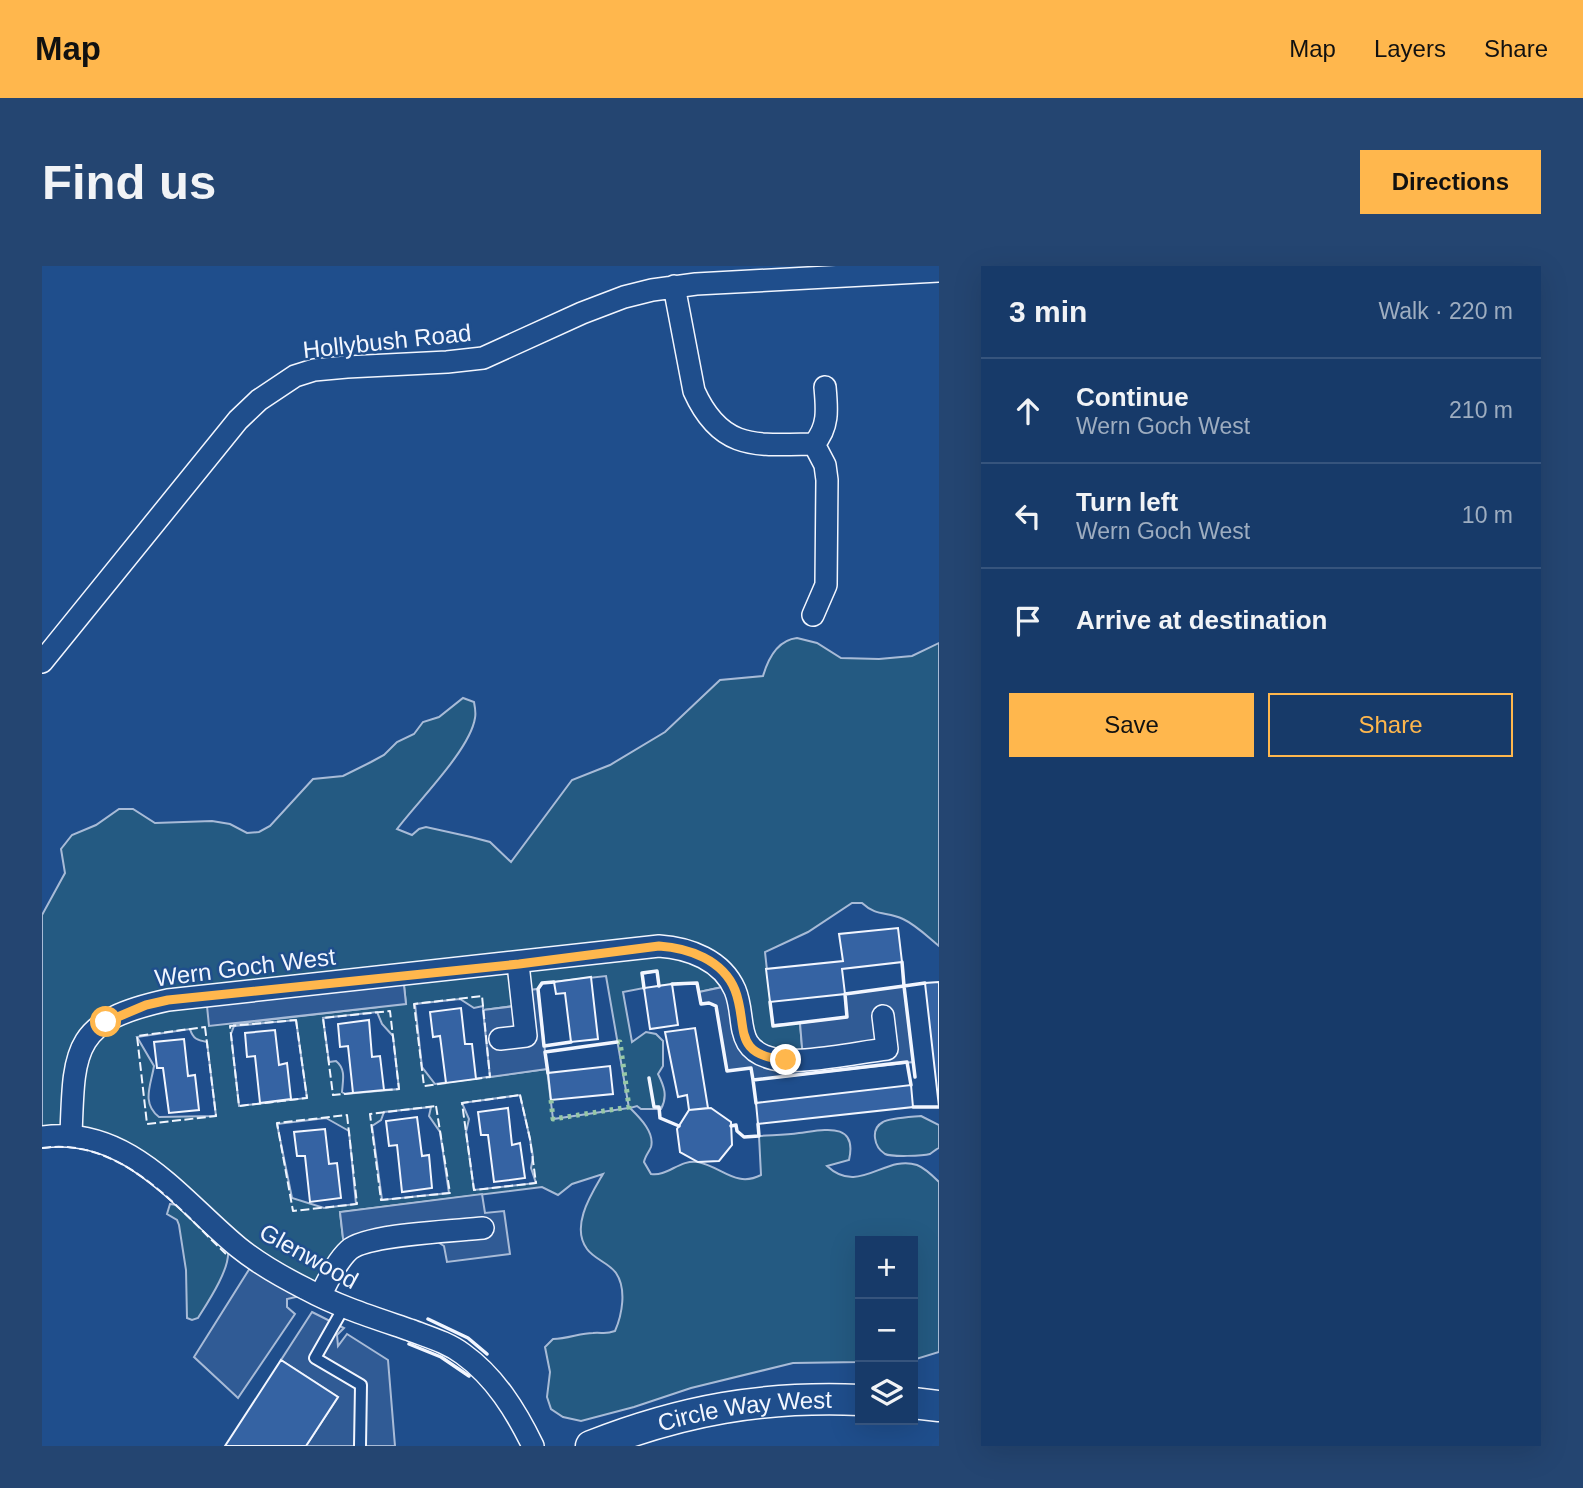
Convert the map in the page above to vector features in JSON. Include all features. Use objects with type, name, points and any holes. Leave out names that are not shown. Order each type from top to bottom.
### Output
[{"type":"street","name":"Hollybush Road","points":[[42,662],[218,443],[259,400],[295,376],[314,370],[483,358],[624,297],[674,286],[939,271]]},
{"type":"street","points":[[674,286],[694,391],[701,407],[723,431],[759,445],[814,444],[822,435],[826,421],[825,387]]},
{"type":"street","points":[[813,615],[826,585],[827,480],[825,465],[814,444]]},
{"type":"street","name":"Wern Goch West","points":[[71,1136],[73,1079],[83,1043],[106,1022],[146,1005],[168,1000],[519,964],[659,946],[690,951],[703,957],[726,976],[735,990],[744,1038],[751,1048],[774,1059],[803,1059],[887,1049],[883,1016]]},
{"type":"street","points":[[500,1039],[526,1036],[519,964]]},
{"type":"street","name":"Glenwood","points":[[42,1137],[71,1136],[96,1140],[136,1158],[159,1174],[215,1227],[256,1260],[344,1307],[445,1343],[461,1352],[481,1368],[508,1400],[533,1446]]},
{"type":"street","points":[[320,1296],[340,1261],[356,1245],[377,1239],[483,1228]]},
{"type":"street","name":"Circle Way West","points":[[592,1446],[657,1422],[726,1406],[827,1398],[855,1400]]},
{"type":"street","points":[[918,1404],[939,1406]]},
{"type":"lane","points":[[344,1307],[315,1358],[361,1385],[360,1446]]},
{"type":"shaded area","points":[[797,638],[817,643],[841,658],[879,659],[912,656],[939,643],[939,946],[903,919],[877,912],[862,903],[852,903],[808,932],[765,952],[773,1025],[800,1023],[803,1059],[762,1054],[732,985],[699,992],[697,983],[659,986],[657,971],[642,974],[644,988],[623,992],[632,1042],[646,1032],[656,1034],[663,1041],[663,1066],[658,1074],[665,1095],[661,1109],[641,1109],[637,1106],[630,1108],[651,1136],[651,1147],[644,1162],[651,1174],[663,1173],[685,1163],[698,1162],[736,1178],[752,1178],[761,1175],[759,1136],[828,1130],[844,1134],[848,1139],[849,1160],[827,1166],[839,1174],[861,1176],[905,1163],[926,1170],[939,1182],[939,1352],[918,1358],[918,1236],[855,1236],[855,1362],[793,1363],[691,1388],[581,1421],[563,1417],[551,1409],[547,1397],[550,1372],[545,1347],[553,1339],[615,1331],[620,1317],[622,1294],[619,1279],[613,1270],[587,1249],[582,1240],[584,1210],[603,1174],[572,1184],[558,1195],[542,1187],[340,1212],[343,1238],[348,1251],[320,1296],[136,1158],[42,1137],[42,915],[65,873],[61,849],[72,835],[96,825],[119,809],[133,809],[155,823],[212,821],[230,824],[247,833],[259,832],[270,826],[313,779],[343,776],[384,755],[397,742],[414,734],[423,722],[439,717],[463,698],[474,702],[475,716],[464,745],[397,829],[412,835],[426,827],[490,842],[511,862],[572,780],[610,765],[665,732],[720,680],[763,676],[775,651],[784,642]],"holes":[[[403,976],[406,1004],[383,1003],[378,1007],[233,1024]],[[606,976],[629,1108],[553,1119],[547,1069],[435,1084],[422,1067],[415,1004],[460,999],[474,1008],[483,1006],[483,1010],[523,1005],[522,991],[538,989],[543,983]],[[377,1012],[382,1024],[393,1036],[399,1089],[345,1094],[342,1092],[343,1075],[336,1061],[329,1062],[323,1018]],[[296,1020],[307,1098],[239,1106],[231,1034],[234,1026]],[[190,1029],[196,1038],[207,1042],[216,1116],[159,1117],[153,1112],[149,1100],[154,1066],[137,1037]],[[520,1095],[533,1157],[531,1168],[536,1183],[474,1190],[466,1132],[469,1119],[462,1103]],[[431,1107],[429,1116],[440,1132],[449,1193],[382,1200],[372,1126],[381,1120],[384,1112]],[[326,1118],[349,1131],[356,1204],[324,1208],[292,1198],[277,1124]]]},
{"type":"shaded area","points":[[403,976],[406,1004],[209,1026],[206,996]]},
{"type":"shaded area","points":[[732,985],[744,1037],[803,1059],[800,1023],[847,1017],[845,994],[904,986],[913,1062],[753,1080],[751,1068],[727,1071],[716,1006],[701,1004],[699,992]]},
{"type":"shaded area","points":[[538,989],[547,1069],[490,1077],[483,1010],[523,1005],[521,991]]},
{"type":"shaded area","points":[[921,1116],[939,1125],[939,1148],[930,1154],[914,1156],[888,1155],[881,1151],[875,1138],[879,1125],[890,1120]]},
{"type":"shaded area","points":[[482,1194],[485,1213],[504,1211],[510,1254],[447,1262],[444,1246],[433,1239],[348,1251],[343,1238],[340,1212]]},
{"type":"shaded area","points":[[170,1204],[177,1205],[228,1251],[226,1267],[218,1285],[198,1318],[192,1320],[187,1318],[186,1270],[179,1225],[177,1220],[167,1214]]},
{"type":"shaded area","points":[[255,1260],[313,1293],[287,1299],[287,1307],[295,1314],[238,1398],[194,1357]]},
{"type":"shaded area","points":[[312,1312],[344,1328],[337,1335],[338,1346],[347,1334],[388,1360],[395,1446],[306,1446],[338,1397],[281,1360]]},
{"type":"building","points":[[898,928],[902,962],[842,969],[845,994],[770,1002],[766,969],[843,961],[839,934]]},
{"type":"building","points":[[591,977],[598,1039],[571,1042],[565,993],[556,994],[554,982]]},
{"type":"building","points":[[939,982],[939,1107],[925,983]]},
{"type":"building","points":[[672,984],[678,1025],[650,1029],[644,988]]},
{"type":"building","points":[[461,1008],[465,1044],[472,1044],[476,1079],[446,1083],[440,1036],[433,1037],[430,1012]]},
{"type":"building","points":[[369,1020],[372,1057],[380,1056],[384,1090],[353,1093],[348,1046],[340,1047],[338,1024]]},
{"type":"building","points":[[695,1028],[708,1108],[689,1110],[687,1095],[678,1097],[665,1032]]},
{"type":"building","points":[[275,1030],[279,1065],[287,1063],[291,1099],[260,1103],[255,1056],[247,1057],[245,1033]]},
{"type":"building","points":[[184,1039],[188,1076],[195,1075],[199,1110],[169,1113],[163,1068],[157,1068],[154,1042]]},
{"type":"building","points":[[610,1066],[613,1094],[551,1100],[548,1073]]},
{"type":"building","points":[[911,1085],[913,1107],[758,1124],[756,1103]]},
{"type":"building","points":[[508,1108],[512,1145],[520,1143],[525,1178],[494,1182],[488,1135],[481,1135],[478,1112]]},
{"type":"building","points":[[711,1108],[731,1122],[732,1145],[719,1161],[698,1162],[680,1152],[677,1129],[689,1110]]},
{"type":"building","points":[[417,1117],[422,1156],[429,1155],[432,1188],[402,1192],[397,1145],[389,1146],[386,1121]]},
{"type":"building","points":[[325,1129],[329,1164],[337,1163],[341,1198],[310,1202],[305,1156],[297,1156],[294,1132]]},
{"type":"building","points":[[281,1360],[338,1397],[306,1446],[225,1446]]},
{"type":"hedge","points":[[551,1100],[553,1119],[629,1107],[620,1042],[617,1042]]},
{"type":"fence","points":[[446,1083],[424,1086],[414,1004],[482,996],[490,1077],[476,1079]]},
{"type":"fence","points":[[353,1093],[333,1095],[323,1018],[390,1011],[399,1089],[384,1090]]},
{"type":"fence","points":[[296,1020],[307,1098],[239,1106],[230,1026],[296,1020]]},
{"type":"fence","points":[[205,1027],[216,1116],[147,1124],[137,1036],[205,1027]]},
{"type":"fence","points":[[520,1095],[536,1183],[474,1190],[462,1103],[520,1095]]},
{"type":"fence","points":[[436,1106],[450,1193],[381,1200],[370,1114],[436,1106]]},
{"type":"fence","points":[[347,1115],[357,1204],[293,1211],[277,1123],[347,1115]]},
{"type":"fence","points":[[42,1148],[70,1147],[96,1153],[121,1164],[166,1196],[226,1254]]},
{"type":"wall","points":[[770,1002],[773,1026],[847,1017],[845,994],[904,986],[902,962]]},
{"type":"wall","points":[[644,988],[642,973],[657,971],[659,986]]},
{"type":"wall","points":[[554,982],[542,983],[538,989],[544,1046],[571,1042]]},
{"type":"wall","points":[[672,984],[697,983],[701,1004],[716,1006],[727,1071],[751,1068],[753,1080]]},
{"type":"wall","points":[[915,1077],[904,986],[925,983]]},
{"type":"wall","points":[[548,1073],[545,1052],[617,1042]]},
{"type":"wall","points":[[756,1103],[753,1080],[907,1062],[911,1085]]},
{"type":"wall","points":[[649,1078],[654,1107],[659,1107],[660,1118],[679,1126]]},
{"type":"wall","points":[[913,1107],[939,1107]]},
{"type":"wall","points":[[731,1126],[736,1125],[737,1131],[744,1137],[759,1136],[758,1124]]},
{"type":"wall","points":[[428,1319],[468,1338],[487,1354]]},
{"type":"wall","points":[[409,1344],[441,1357],[469,1376]]},
{"type":"route","points":[[106,1022],[146,1005],[168,1000],[519,964],[659,946],[690,951],[717,967],[735,990],[744,1038],[751,1048],[774,1059],[786,1060]]}]
